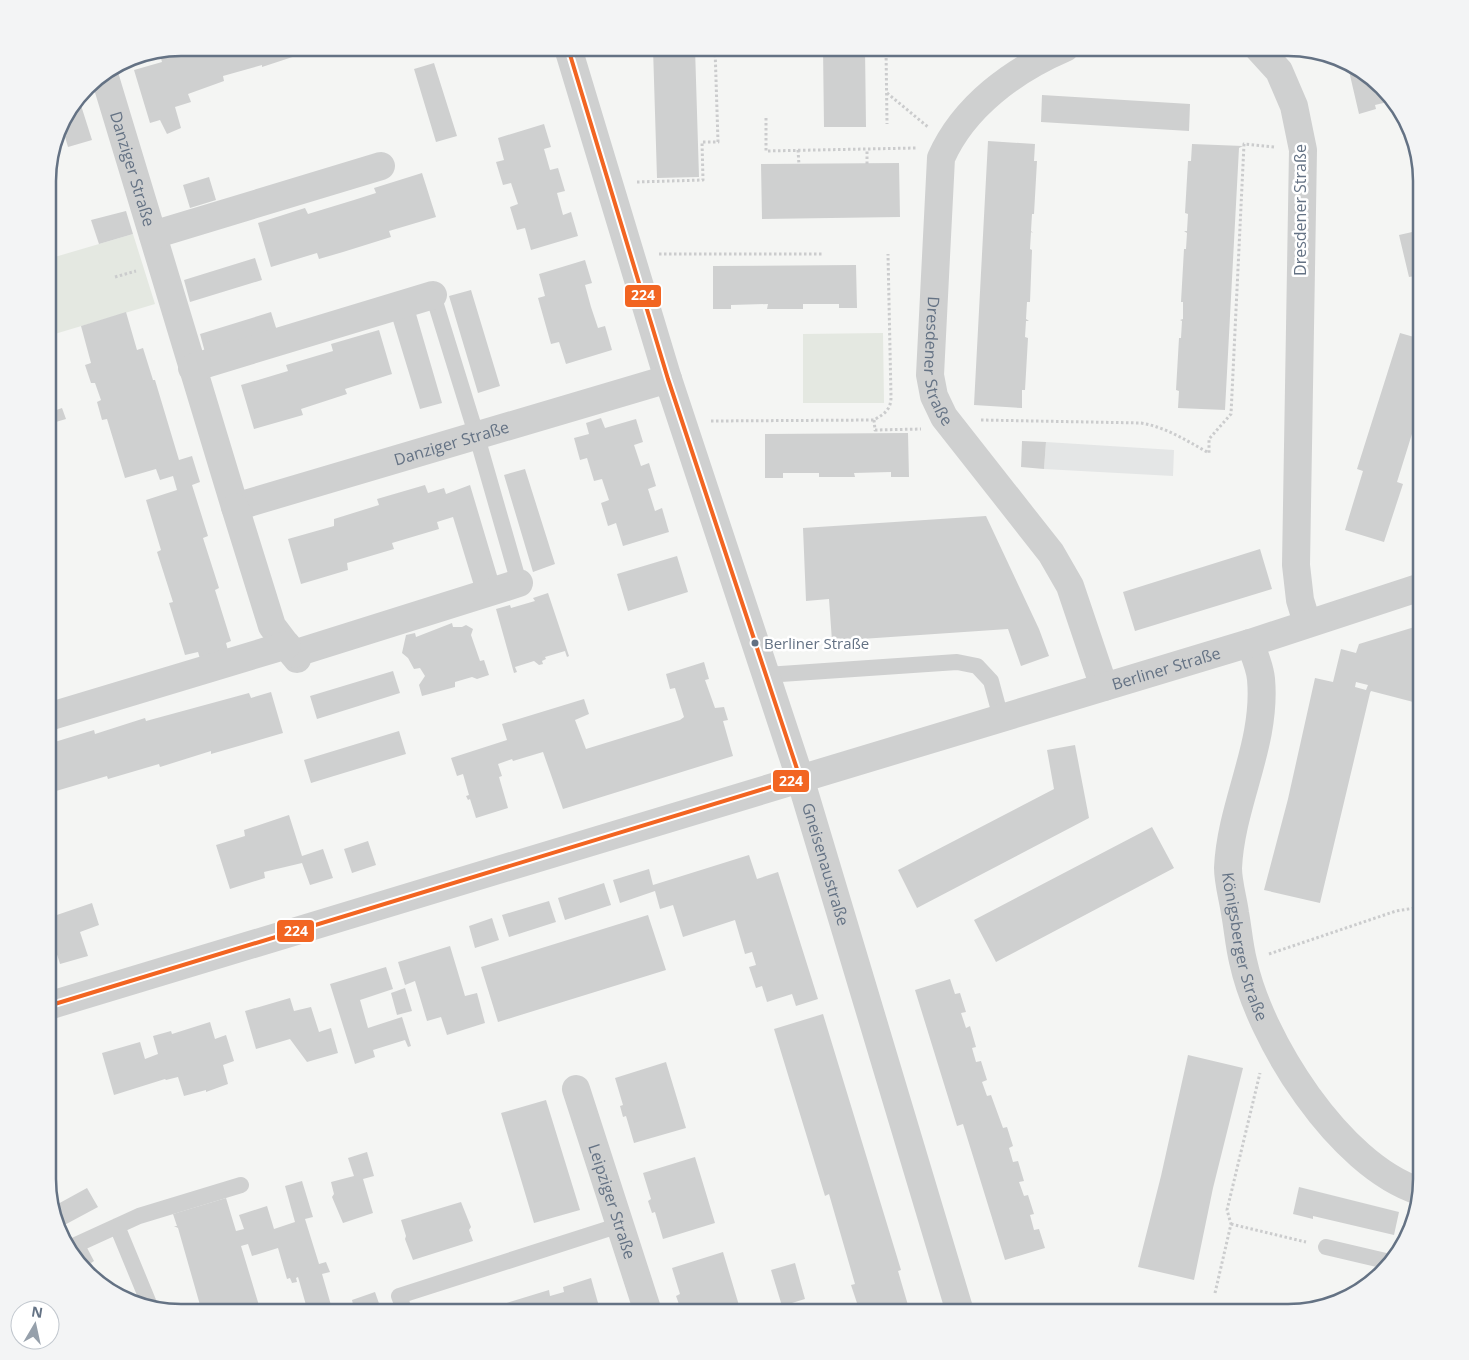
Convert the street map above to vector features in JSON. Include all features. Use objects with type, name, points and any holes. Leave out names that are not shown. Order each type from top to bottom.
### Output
[{"type":"street","name":"Dresdener Straße","points":[[1048,56],[1030,65],[995,88],[945,141],[941,158],[930,375],[934,396],[944,417],[1051,553],[1070,586],[1104,687]]},
{"type":"street","name":"Dresdener Straße","points":[[1265,56],[1279,71],[1294,106],[1303,150],[1296,565],[1300,600],[1307,623]]},
{"type":"street","name":"Gneisenaustraße","points":[[571,57],[668,379],[800,778],[958,1304]]},
{"type":"street","name":"Danziger Straße","points":[[106,81],[272,626],[295,656]]},
{"type":"street","name":"Danziger Straße","points":[[153,235],[381,166]]},
{"type":"street","points":[[192,368],[433,295]]},
{"type":"street","name":"Danziger Straße","points":[[235,507],[478,437],[668,379]]},
{"type":"street","points":[[57,715],[295,656],[519,583]]},
{"type":"street","name":"Berliner Straße","points":[[57,1003],[1250,643],[1412,590]]},
{"type":"street","name":"Königsberger Straße","points":[[1250,643],[1261,677],[1261,721],[1238,809],[1228,869],[1243,962],[1255,998],[1274,1041],[1310,1101],[1338,1134],[1373,1166],[1412,1187]]},
{"type":"street","name":"Leipziger Straße","points":[[576,1089],[645,1304]]},
{"type":"lane","points":[[433,295],[478,437],[519,583]]},
{"type":"lane","points":[[766,674],[958,662],[977,666],[991,681],[1001,718]]},
{"type":"lane","points":[[75,1245],[138,1216],[241,1184]]},
{"type":"lane","points":[[402,1304],[399,1296],[620,1225]]},
{"type":"lane","points":[[116,1226],[147,1298]]},
{"type":"lane","points":[[1326,1247],[1383,1260]]},
{"type":"path","points":[[886,56],[887,124]]},
{"type":"path","points":[[608,182],[703,180],[702,142],[718,142],[715,57]]},
{"type":"path","points":[[766,118],[766,151],[935,148],[945,141],[887,93]]},
{"type":"path","points":[[944,417],[1011,422],[1141,423],[1155,425],[1170,431],[1209,453],[1209,439],[1231,414],[1244,144],[1303,150]]},
{"type":"path","points":[[867,149],[867,164]]},
{"type":"path","points":[[798,150],[798,165]]},
{"type":"path","points":[[629,253],[824,254]]},
{"type":"path","points":[[682,421],[874,420],[883,415],[891,406],[888,254]]},
{"type":"path","points":[[874,420],[875,430],[919,430]]},
{"type":"path","points":[[1243,962],[1396,911],[1413,908]]},
{"type":"path","points":[[1215,1293],[1231,1224],[1227,1210],[1262,1066],[1274,1041]]},
{"type":"path","points":[[1231,1224],[1326,1247]]},
{"type":"shaded area","points":[[133,234],[155,304],[57,333],[57,256]]},
{"type":"shaded area","points":[[883,333],[884,403],[803,403],[803,334]]},
{"type":"shaded area","points":[[1046,442],[1174,450],[1173,476],[1044,469]]},
{"type":"building","points":[[823,56],[865,56],[866,127],[824,127]]},
{"type":"building","points":[[173,57],[293,57],[262,67],[262,65],[223,76],[224,81],[188,94],[191,102],[175,107],[181,128],[167,134],[160,120],[150,123],[134,70],[162,62],[161,58]]},
{"type":"building","points":[[653,57],[695,57],[699,177],[657,178]]},
{"type":"building","points":[[434,63],[457,136],[436,142],[414,69]]},
{"type":"building","points":[[1349,73],[1370,87],[1385,103],[1375,105],[1376,109],[1359,114]]},
{"type":"building","points":[[1042,95],[1190,104],[1189,131],[1041,122]]},
{"type":"building","points":[[81,106],[92,140],[68,147],[65,136],[66,133]]},
{"type":"building","points":[[544,124],[551,147],[544,149],[550,170],[558,168],[565,191],[557,193],[563,215],[571,212],[578,236],[531,250],[525,228],[517,230],[510,207],[518,204],[511,183],[503,185],[496,162],[504,160],[498,138]]},
{"type":"building","points":[[988,141],[1035,144],[1034,161],[1037,161],[1034,214],[1032,214],[1031,231],[1033,233],[1031,232],[1030,249],[1032,250],[1030,302],[1027,302],[1026,319],[1029,321],[1026,321],[1025,337],[1028,338],[1025,390],[1022,390],[1022,408],[974,405]]},
{"type":"building","points":[[1192,144],[1243,146],[1239,148],[1225,410],[1178,408],[1179,391],[1176,390],[1179,338],[1181,338],[1182,321],[1180,320],[1183,319],[1183,302],[1181,302],[1184,249],[1186,249],[1187,233],[1184,231],[1187,231],[1188,214],[1185,213],[1188,161],[1191,161]]},
{"type":"building","points":[[899,163],[900,217],[762,219],[761,164]]},
{"type":"building","points":[[422,173],[436,217],[389,231],[391,237],[343,252],[319,259],[317,253],[271,267],[258,223],[305,208],[308,214],[354,200],[376,193],[374,188]]},
{"type":"building","points":[[209,177],[216,200],[190,208],[183,185]]},
{"type":"building","points":[[126,211],[133,234],[99,244],[91,220]]},
{"type":"building","points":[[1412,232],[1412,276],[1409,277],[1399,235]]},
{"type":"building","points":[[255,258],[262,280],[190,302],[184,280]]},
{"type":"building","points":[[585,260],[592,283],[585,285],[591,307],[598,328],[605,326],[612,350],[566,364],[559,342],[551,344],[538,298],[545,296],[539,274]]},
{"type":"building","points":[[856,265],[857,308],[839,308],[839,304],[803,304],[803,309],[767,309],[768,304],[731,305],[731,309],[713,309],[713,266]]},
{"type":"building","points":[[471,290],[500,386],[478,393],[449,296]]},
{"type":"building","points":[[414,307],[442,403],[420,409],[391,314]]},
{"type":"building","points":[[126,312],[137,350],[143,348],[153,380],[155,380],[179,460],[192,456],[200,482],[192,485],[208,536],[203,538],[219,588],[215,590],[231,641],[226,643],[229,654],[201,662],[198,652],[185,655],[169,603],[173,602],[157,552],[161,550],[146,500],[177,490],[173,476],[160,480],[156,469],[125,478],[107,419],[102,420],[97,402],[101,400],[95,383],[91,383],[85,365],[91,363],[81,326]]},
{"type":"building","points":[[271,312],[278,334],[206,356],[200,334]]},
{"type":"building","points":[[379,330],[392,374],[345,389],[347,394],[301,409],[303,415],[254,429],[241,385],[288,371],[286,365],[333,351],[331,344]]},
{"type":"building","points":[[1400,333],[1412,336],[1412,433],[1397,482],[1403,484],[1384,542],[1345,530],[1363,471],[1357,469]]},
{"type":"building","points":[[62,408],[66,419],[57,422],[57,410]]},
{"type":"building","points":[[601,418],[605,428],[636,419],[643,442],[634,445],[641,466],[649,463],[656,486],[648,489],[655,511],[662,508],[669,532],[623,546],[616,523],[608,526],[601,503],[609,500],[602,479],[594,481],[587,458],[580,460],[574,438],[589,434],[586,423]]},
{"type":"building","points":[[908,433],[909,477],[891,477],[891,472],[854,473],[855,477],[819,477],[819,473],[783,473],[783,478],[765,478],[765,434]]},
{"type":"building","points":[[1022,441],[1046,442],[1044,469],[1021,467]]},
{"type":"building","points":[[525,469],[555,564],[533,572],[504,475]]},
{"type":"building","points":[[425,485],[428,493],[444,488],[446,494],[470,485],[499,582],[475,589],[453,517],[437,522],[439,529],[392,543],[394,549],[347,563],[348,570],[301,584],[288,539],[334,526],[334,519],[379,505],[377,499]]},
{"type":"building","points":[[986,516],[1039,629],[1049,656],[1021,666],[1008,629],[832,641],[829,599],[806,601],[803,528]]},
{"type":"building","points":[[1260,549],[1272,589],[1135,631],[1123,592]]},
{"type":"building","points":[[677,556],[688,592],[628,611],[617,574]]},
{"type":"building","points":[[548,593],[569,656],[567,657],[565,651],[545,657],[546,659],[542,661],[543,664],[539,665],[534,661],[515,667],[517,672],[514,673],[496,609],[510,605],[511,608],[535,601],[533,598]]},
{"type":"building","points":[[452,623],[453,627],[466,625],[473,629],[471,635],[480,661],[484,660],[489,675],[455,682],[455,687],[422,696],[419,685],[425,676],[420,668],[414,669],[408,658],[402,653],[406,635],[415,633],[416,637]]},
{"type":"building","points":[[1412,628],[1413,702],[1371,691],[1370,693],[1320,903],[1264,890],[1288,799],[1315,678],[1333,682],[1341,649],[1356,653],[1359,644]],"holes":[[[1356,682],[1368,685],[1366,690],[1355,687]]]},
{"type":"building","points":[[704,662],[709,679],[705,680],[715,708],[724,707],[728,720],[723,721],[733,756],[563,809],[543,752],[513,761],[512,759],[498,764],[502,776],[499,777],[508,808],[476,818],[470,799],[468,800],[466,796],[469,795],[463,774],[457,776],[451,758],[507,740],[502,724],[584,699],[589,714],[575,720],[586,749],[680,720],[684,717],[675,688],[670,689],[666,674]]},
{"type":"building","points":[[393,671],[400,693],[317,719],[310,696]]},
{"type":"building","points":[[271,692],[283,733],[211,754],[211,751],[160,767],[159,764],[108,779],[107,776],[57,791],[57,741],[94,730],[95,734],[145,718],[146,721],[249,693],[251,698]]},
{"type":"building","points":[[399,731],[406,754],[311,783],[304,760]]},
{"type":"building","points":[[1075,745],[1089,818],[917,908],[898,870],[1054,789],[1047,750]]},
{"type":"building","points":[[289,815],[302,856],[323,849],[333,878],[310,885],[302,863],[264,872],[265,878],[230,889],[216,845],[245,836],[244,830]]},
{"type":"building","points":[[1152,827],[1174,868],[996,962],[974,920]]},
{"type":"building","points":[[368,841],[376,865],[352,873],[344,849]]},
{"type":"building","points":[[749,855],[757,879],[778,872],[818,999],[796,1006],[792,994],[767,1002],[762,986],[756,988],[749,967],[756,965],[752,952],[745,954],[735,920],[683,937],[673,905],[660,909],[655,891],[620,903],[613,880],[649,869],[653,885]]},
{"type":"building","points":[[604,883],[611,905],[565,920],[558,898]]},
{"type":"building","points":[[549,901],[556,922],[509,937],[502,915]]},
{"type":"building","points":[[92,903],[99,925],[80,932],[88,956],[60,964],[57,954],[57,915]]},
{"type":"building","points":[[648,915],[666,970],[498,1022],[481,967]]},
{"type":"building","points":[[492,918],[499,940],[475,948],[469,926]]},
{"type":"building","points":[[450,946],[465,996],[477,993],[485,1023],[447,1035],[441,1017],[427,1021],[415,981],[405,985],[398,962]]},
{"type":"building","points":[[386,967],[393,989],[360,1000],[368,1028],[402,1017],[411,1046],[408,1047],[405,1040],[373,1050],[375,1057],[355,1064],[330,984]]},
{"type":"building","points":[[950,979],[955,994],[960,993],[966,1012],[961,1013],[966,1028],[970,1026],[976,1047],[972,1048],[976,1062],[981,1061],[987,1080],[982,1082],[987,1096],[991,1095],[1003,1128],[1007,1127],[1013,1146],[1009,1148],[1013,1162],[1018,1161],[1024,1181],[1019,1182],[1024,1196],[1028,1195],[1034,1214],[1030,1215],[1034,1230],[1039,1229],[1045,1248],[1005,1260],[963,1124],[957,1126],[915,990]]},
{"type":"building","points":[[405,988],[412,1011],[397,1015],[391,993]]},
{"type":"building","points":[[290,998],[294,1011],[311,1007],[319,1032],[331,1028],[338,1053],[307,1062],[290,1039],[256,1049],[245,1011]]},
{"type":"building","points":[[823,1014],[901,1270],[898,1271],[908,1304],[857,1304],[851,1285],[855,1284],[829,1194],[825,1196],[774,1029]]},
{"type":"building","points":[[210,1022],[215,1039],[226,1035],[234,1061],[223,1065],[228,1084],[206,1092],[206,1090],[184,1096],[178,1077],[165,1079],[114,1095],[102,1053],[140,1042],[145,1059],[158,1054],[153,1036],[171,1031],[172,1034]]},
{"type":"building","points":[[1188,1055],[1243,1068],[1213,1188],[1194,1280],[1138,1267]]},
{"type":"building","points":[[666,1062],[686,1128],[634,1143],[626,1116],[623,1117],[620,1106],[623,1105],[615,1078]]},
{"type":"building","points":[[546,1100],[580,1210],[534,1223],[501,1113]]},
{"type":"building","points":[[367,1152],[374,1176],[363,1179],[373,1213],[343,1223],[332,1197],[334,1194],[331,1182],[354,1176],[348,1158]]},
{"type":"building","points":[[695,1157],[715,1223],[663,1239],[655,1212],[652,1213],[648,1201],[651,1199],[643,1173]]},
{"type":"building","points":[[302,1181],[313,1217],[305,1219],[319,1264],[326,1262],[330,1272],[322,1274],[331,1304],[306,1304],[298,1277],[296,1278],[297,1282],[292,1283],[290,1278],[287,1279],[278,1248],[252,1256],[248,1244],[241,1246],[259,1304],[200,1304],[178,1228],[174,1226],[177,1226],[173,1214],[226,1198],[236,1231],[244,1229],[239,1215],[267,1206],[274,1229],[295,1222],[285,1186]]},
{"type":"building","points":[[1299,1187],[1399,1212],[1394,1235],[1313,1216],[1313,1219],[1293,1214]]},
{"type":"building","points":[[87,1188],[98,1207],[65,1225],[59,1203]]},
{"type":"building","points":[[461,1202],[471,1227],[469,1230],[473,1241],[413,1260],[405,1239],[406,1236],[401,1220]]},
{"type":"building","points":[[85,1244],[94,1261],[91,1263],[93,1267],[82,1255],[77,1248]]},
{"type":"building","points":[[723,1252],[739,1304],[679,1304],[676,1296],[680,1294],[672,1268]]},
{"type":"building","points":[[795,1263],[805,1299],[781,1304],[771,1270]]},
{"type":"building","points":[[591,1278],[598,1304],[504,1304],[549,1290],[550,1296],[564,1292],[563,1287]]},
{"type":"building","points":[[375,1292],[379,1304],[353,1304],[352,1300]]},
{"type":"transit line","name":"224","points":[[57,1003],[800,778],[668,379],[571,57]]},
{"type":"place","name":"Berliner Straße","points":[[755,643]]}]
